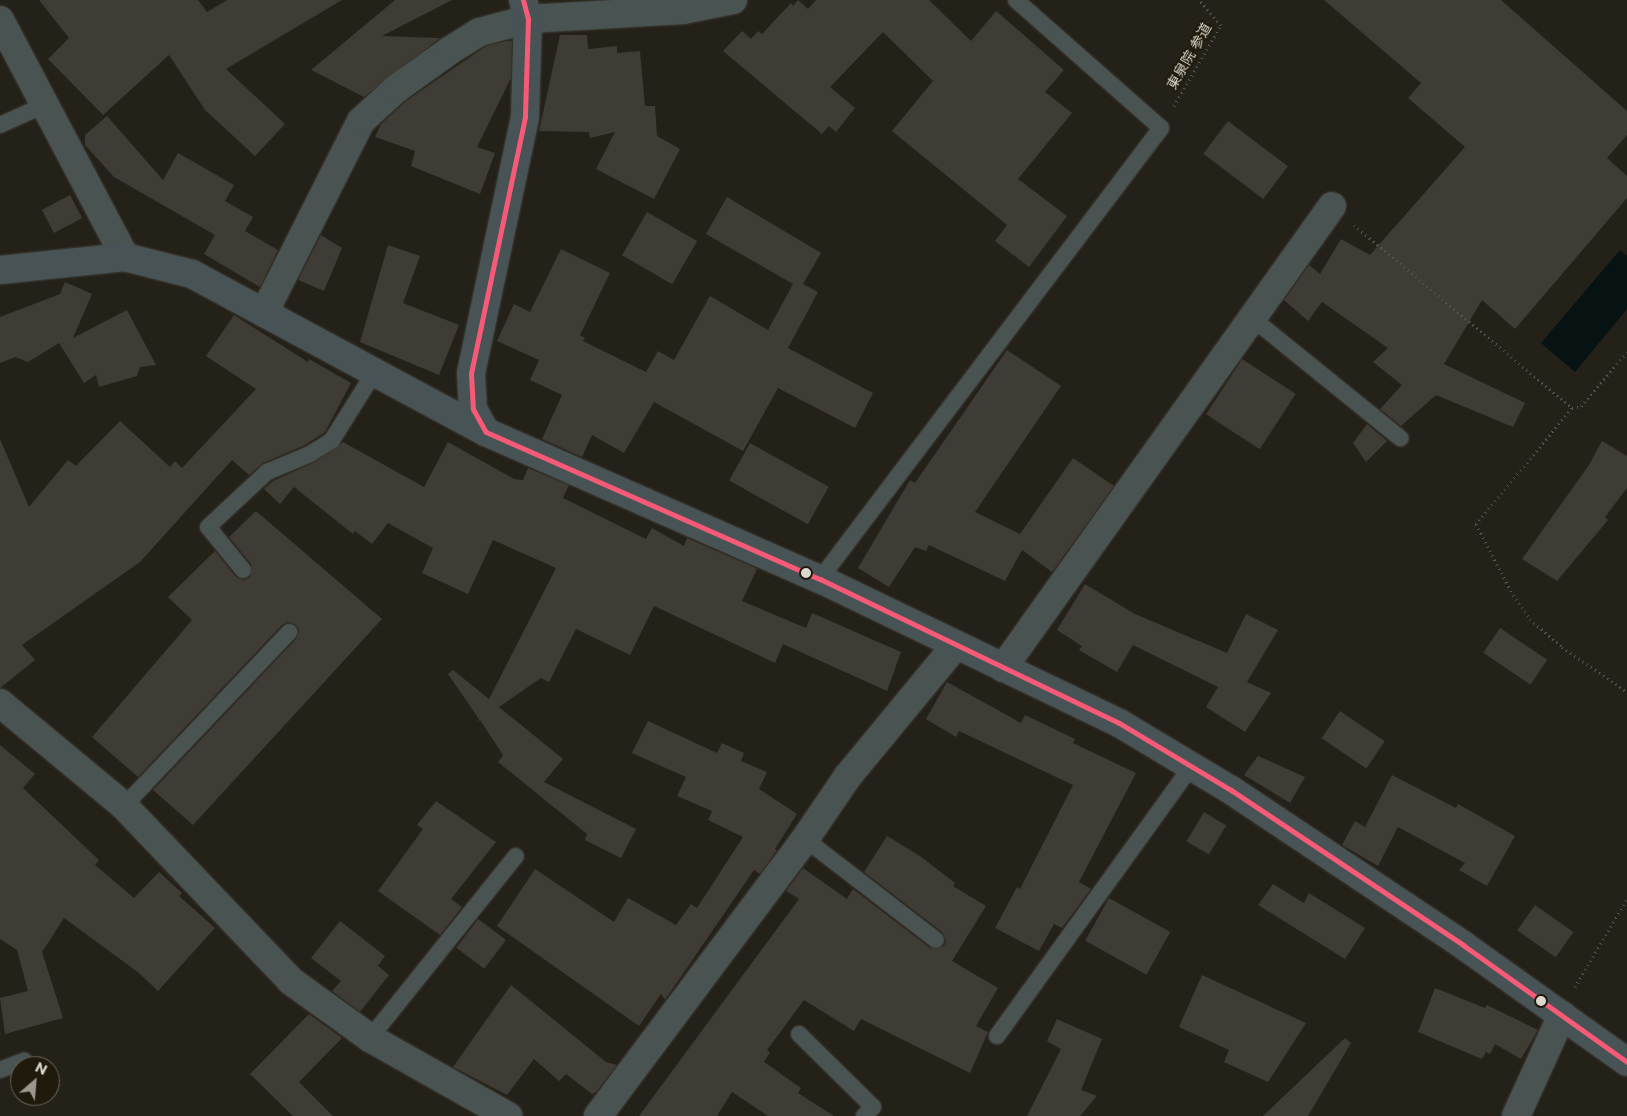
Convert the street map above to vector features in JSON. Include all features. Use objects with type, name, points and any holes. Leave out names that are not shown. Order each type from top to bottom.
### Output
[{"type":"street","points":[[264,313],[361,121],[396,89],[480,32],[526,10],[683,10],[733,0]]},
{"type":"street","points":[[486,432],[474,410],[471,374],[525,117],[526,10]]},
{"type":"street","points":[[0,20],[125,257]]},
{"type":"street","points":[[1003,668],[1332,206]]},
{"type":"street","points":[[0,270],[125,257],[192,274],[486,432],[820,579],[1119,723],[1192,766],[1463,945],[1627,1062]]},
{"type":"street","points":[[598,1116],[805,839],[848,776],[956,645]]},
{"type":"street","points":[[0,702],[124,806],[291,981],[370,1038],[508,1116]]},
{"type":"street","points":[[1516,1116],[1560,1014]]},
{"type":"lane","points":[[820,579],[1161,128],[1016,0]]},
{"type":"lane","points":[[0,125],[44,105]]},
{"type":"lane","points":[[1252,318],[1400,438]]},
{"type":"lane","points":[[242,570],[208,527],[267,472],[310,454],[332,440],[374,373]]},
{"type":"lane","points":[[124,806],[289,632]]},
{"type":"lane","points":[[997,1036],[1192,766]]},
{"type":"lane","points":[[805,839],[936,940]]},
{"type":"lane","points":[[370,1038],[516,856]]},
{"type":"lane","points":[[799,1034],[872,1107],[864,1116]]},
{"type":"path","name":"東泉院 参道","points":[[1161,128],[1221,25],[1199,0]]},
{"type":"path","points":[[1332,206],[1572,408]]},
{"type":"path","points":[[1627,352],[1581,406],[1572,408],[1476,524],[1513,595],[1530,618],[1562,647],[1627,692]]},
{"type":"path","points":[[1560,1014],[1627,899]]},
{"type":"shaded area","points":[[1620,250],[1627,256],[1627,309],[1575,372],[1541,343]]},
{"type":"building","points":[[39,0],[198,0],[207,12],[227,0],[342,0],[226,69],[285,124],[255,156],[205,110],[169,55],[103,115],[48,59],[69,38]]},
{"type":"building","points":[[395,0],[452,0],[382,36],[440,38],[364,97],[311,70]]},
{"type":"building","points":[[798,0],[808,9],[816,0],[929,0],[971,41],[996,11],[1064,70],[1045,92],[1072,113],[1018,179],[1067,216],[1029,267],[995,241],[1007,225],[892,131],[933,81],[883,32],[830,87],[855,108],[836,132],[829,126],[822,134],[723,51],[742,31],[751,39],[758,31],[762,34],[791,3],[793,6]]},
{"type":"building","points":[[1324,0],[1501,0],[1627,111],[1627,135],[1607,158],[1627,176],[1627,198],[1515,329],[1482,300],[1444,364],[1525,403],[1513,427],[1436,395],[1401,426],[1380,409],[1402,385],[1373,362],[1388,348],[1322,302],[1308,321],[1284,300],[1309,265],[1320,274],[1341,239],[1370,255],[1465,147],[1408,98],[1421,83]]},
{"type":"building","points":[[560,35],[587,35],[588,49],[617,46],[617,53],[640,51],[645,106],[655,106],[657,136],[680,149],[654,199],[596,169],[615,132],[590,138],[589,132],[539,131]]},
{"type":"building","points":[[512,41],[511,78],[477,147],[495,153],[480,194],[411,166],[415,151],[375,137],[381,124],[406,101],[486,46]]},
{"type":"building","points":[[107,116],[163,180],[178,153],[234,185],[225,201],[253,217],[245,231],[278,250],[260,287],[204,254],[215,235],[114,177],[85,145],[85,135]]},
{"type":"building","points":[[1228,121],[1288,166],[1263,199],[1203,154]]},
{"type":"building","points":[[70,195],[82,218],[54,233],[42,210]]},
{"type":"building","points":[[727,197],[821,253],[803,284],[818,292],[788,348],[873,393],[855,428],[778,388],[743,451],[654,402],[624,453],[592,435],[582,457],[542,439],[562,395],[530,380],[539,360],[497,341],[514,304],[530,312],[561,249],[610,273],[580,335],[585,338],[583,341],[646,372],[658,351],[674,360],[710,296],[768,330],[793,284],[706,234]]},
{"type":"building","points":[[647,212],[697,241],[672,284],[622,255]]},
{"type":"building","points":[[321,235],[342,248],[324,291],[298,280]]},
{"type":"building","points":[[388,245],[420,256],[403,303],[459,325],[439,375],[360,342]]},
{"type":"building","points":[[65,282],[92,294],[73,338],[127,310],[156,365],[140,367],[137,376],[99,387],[96,375],[84,383],[59,343],[28,362],[15,357],[0,363],[0,317],[60,294]]},
{"type":"building","points":[[234,315],[308,362],[309,359],[351,383],[325,432],[305,445],[263,463],[249,475],[232,460],[140,562],[22,645],[35,660],[0,688],[0,439],[29,507],[68,460],[76,466],[120,421],[170,467],[175,461],[182,468],[256,389],[206,356]]},
{"type":"building","points":[[1007,350],[1061,386],[975,512],[1020,534],[1073,458],[1114,486],[1052,572],[1022,550],[1005,581],[929,545],[926,551],[915,547],[889,587],[858,568],[910,480],[915,483]]},
{"type":"building","points":[[1242,359],[1296,394],[1260,449],[1206,414]]},
{"type":"building","points":[[1367,424],[1387,441],[1366,462],[1353,443]]},
{"type":"building","points":[[1602,441],[1627,456],[1627,488],[1605,517],[1608,520],[1557,581],[1522,559],[1589,465]]},
{"type":"building","points":[[343,442],[424,487],[448,442],[514,479],[523,480],[528,468],[569,485],[563,498],[646,539],[652,528],[684,546],[687,538],[749,565],[757,569],[742,601],[806,628],[812,613],[901,652],[887,691],[783,644],[775,663],[654,606],[630,655],[576,629],[549,682],[541,678],[499,707],[563,759],[544,782],[636,829],[621,858],[585,840],[587,834],[498,762],[503,755],[480,720],[477,722],[479,719],[448,674],[453,670],[489,699],[556,568],[493,540],[468,594],[422,573],[433,548],[388,523],[372,544],[355,531],[353,534],[294,487],[280,504],[264,489],[273,481],[315,462]]},
{"type":"building","points":[[750,443],[829,487],[808,524],[729,481]]},
{"type":"building","points":[[256,511],[382,619],[193,825],[153,790],[296,639],[299,630],[295,624],[287,622],[282,625],[138,777],[92,737],[192,620],[168,597],[215,551],[236,577],[244,580],[250,577],[251,564],[229,537]]},
{"type":"building","points":[[1085,584],[1135,614],[1227,653],[1246,614],[1278,630],[1247,682],[1271,693],[1245,732],[1206,707],[1218,687],[1133,645],[1117,672],[1079,650],[1082,646],[1057,630]]},
{"type":"building","points":[[1500,628],[1547,660],[1530,685],[1483,653]]},
{"type":"building","points":[[947,682],[1021,723],[1025,715],[1075,739],[1073,743],[1136,773],[1079,882],[1091,889],[1062,928],[1054,924],[1039,951],[995,928],[1017,887],[1020,889],[1073,785],[959,731],[956,737],[926,719]]},
{"type":"building","points":[[1340,711],[1385,741],[1366,769],[1322,738]]},
{"type":"building","points":[[648,721],[717,753],[722,743],[744,753],[741,761],[767,772],[759,789],[797,814],[775,849],[777,850],[760,874],[754,870],[665,1000],[661,994],[639,1026],[497,926],[535,869],[614,922],[628,898],[676,925],[691,904],[697,908],[743,837],[708,820],[712,811],[677,796],[686,777],[632,753]]},
{"type":"building","points":[[0,745],[35,774],[23,788],[99,860],[95,865],[134,898],[159,872],[182,893],[179,896],[215,928],[158,991],[139,973],[64,918],[42,952],[63,1018],[5,1034],[0,998],[28,991],[17,950],[0,939]]},
{"type":"building","points":[[1258,756],[1305,777],[1290,803],[1244,775]]},
{"type":"building","points":[[1392,775],[1456,808],[1458,804],[1515,836],[1487,886],[1459,870],[1465,863],[1398,827],[1378,866],[1342,845],[1355,821],[1365,827]]},
{"type":"building","points":[[436,801],[496,842],[451,899],[462,907],[440,935],[378,891],[423,829],[417,825]]},
{"type":"building","points":[[1204,812],[1226,825],[1209,855],[1186,841]]},
{"type":"building","points":[[887,836],[920,856],[955,883],[953,886],[986,906],[952,961],[998,988],[976,1026],[988,1032],[970,1073],[861,1019],[854,1031],[804,1000],[767,1050],[770,1052],[764,1062],[801,1088],[798,1093],[834,1116],[768,1116],[732,1092],[717,1116],[639,1116],[799,899],[786,891],[803,868],[847,899],[853,889],[930,948],[944,946],[946,941],[942,932],[864,872]]},
{"type":"building","points":[[1273,884],[1304,903],[1309,893],[1365,928],[1345,959],[1258,905]]},
{"type":"building","points":[[1109,898],[1170,932],[1146,975],[1085,941]]},
{"type":"building","points":[[1535,905],[1574,932],[1556,957],[1517,930]]},
{"type":"building","points":[[478,919],[506,940],[484,969],[456,948]]},
{"type":"building","points":[[340,921],[385,956],[378,966],[389,975],[360,1012],[332,991],[341,981],[311,958]]},
{"type":"building","points":[[1202,975],[1306,1023],[1268,1082],[1224,1062],[1229,1050],[1179,1027]]},
{"type":"building","points":[[511,985],[606,1062],[617,1065],[596,1092],[592,1094],[566,1074],[559,1081],[534,1059],[507,1095],[453,1067]]},
{"type":"building","points":[[1435,988],[1485,1008],[1487,1005],[1538,1030],[1521,1059],[1495,1044],[1490,1054],[1486,1052],[1482,1059],[1418,1032]]},
{"type":"building","points":[[309,1014],[342,1038],[299,1082],[333,1116],[293,1116],[250,1074]]},
{"type":"building","points":[[1057,1019],[1102,1039],[1081,1090],[1097,1096],[1080,1116],[1027,1116],[1061,1049],[1047,1041]]},
{"type":"building","points":[[1345,1038],[1351,1043],[1308,1116],[1263,1116]]},
{"type":"transit line","points":[[523,0],[528,19],[525,117],[471,373],[473,409],[486,432],[820,579],[1119,723],[1231,790],[1463,945],[1627,1062]]}]
